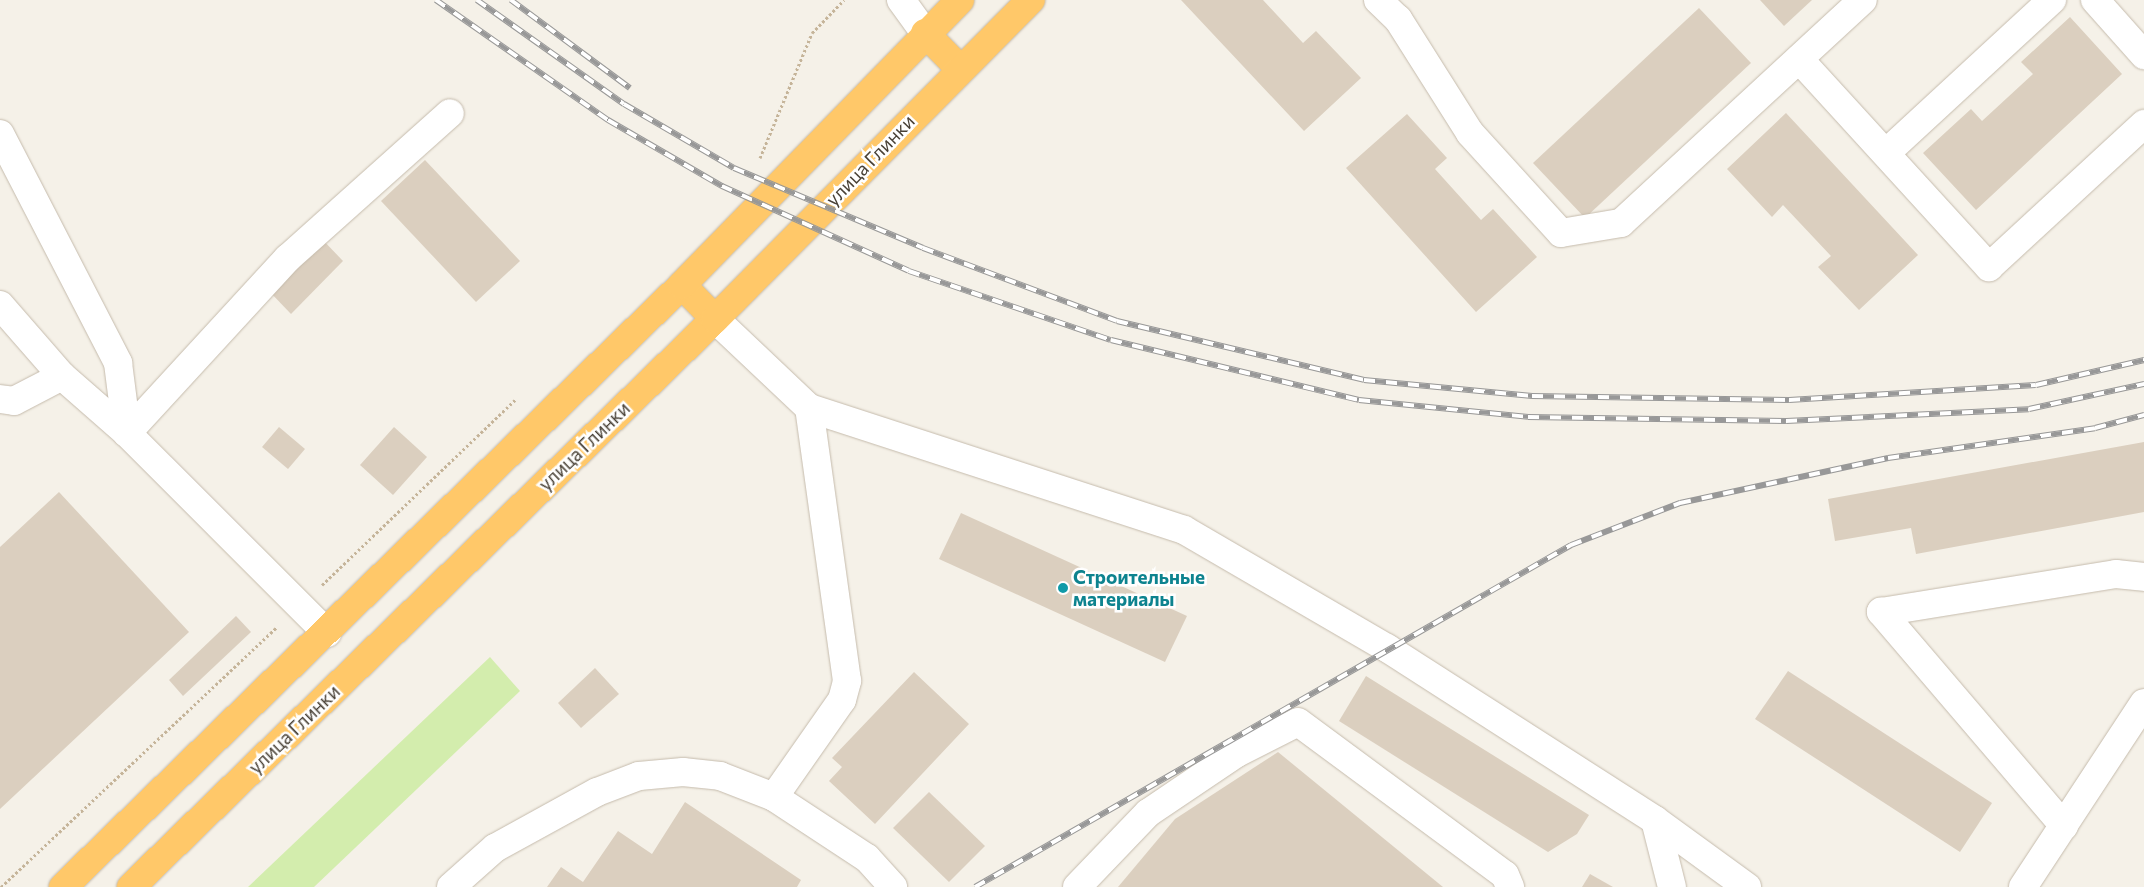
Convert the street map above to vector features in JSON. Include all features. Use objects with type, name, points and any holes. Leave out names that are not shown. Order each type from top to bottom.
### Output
[{"type":"highway","points":[[63,887],[327,633],[682,284],[960,0]]},
{"type":"highway","name":"улица Глинки","points":[[131,887],[715,319],[960,69],[1031,0]]},
{"type":"highway","points":[[926,33],[960,69]]},
{"type":"highway","points":[[682,284],[715,319]]},
{"type":"lane","points":[[901,0],[926,33]]},
{"type":"lane","points":[[1378,0],[1398,19],[1470,133],[1561,233],[1621,223],[1862,0]]},
{"type":"lane","points":[[1886,153],[2052,0]]},
{"type":"lane","points":[[2095,0],[2144,55]]},
{"type":"lane","points":[[1799,59],[1989,267],[2144,124]]},
{"type":"lane","points":[[127,433],[288,258],[450,113]]},
{"type":"lane","points":[[0,134],[118,363],[127,433]]},
{"type":"lane","points":[[0,305],[62,376],[127,433],[327,633]]},
{"type":"lane","points":[[715,319],[809,408],[1184,530],[1387,648],[1655,820],[1747,887]]},
{"type":"lane","points":[[0,399],[14,401],[62,376]]},
{"type":"lane","points":[[774,797],[842,700],[848,681],[809,408]]},
{"type":"lane","points":[[2064,826],[1881,612],[2116,574],[2144,577]]},
{"type":"lane","points":[[2023,887],[2144,702]]},
{"type":"lane","points":[[1077,887],[1148,813],[1237,753],[1298,722],[1505,876],[1510,887]]},
{"type":"lane","points":[[451,887],[474,864],[522,832],[597,792],[639,776],[682,772],[720,776],[774,797],[867,858],[893,887]]},
{"type":"lane","points":[[1655,820],[1672,887]]},
{"type":"path","points":[[754,165],[812,33],[844,0]]},
{"type":"path","points":[[1,887],[524,392]]},
{"type":"green space","points":[[490,657],[520,691],[314,887],[248,887]]},
{"type":"building","points":[[1181,0],[1263,0],[1303,43],[1316,31],[1361,78],[1304,131]]},
{"type":"building","points":[[1760,0],[1812,0],[1784,26]]},
{"type":"building","points":[[1699,8],[1751,63],[1585,218],[1533,163]]},
{"type":"building","points":[[2070,17],[2122,74],[1976,210],[1923,153],[1971,109],[1982,121],[2033,74],[2021,62]]},
{"type":"building","points":[[1786,113],[1918,255],[1859,310],[1818,267],[1831,256],[1783,205],[1772,217],[1727,169]]},
{"type":"building","points":[[1407,114],[1447,158],[1435,169],[1481,220],[1493,209],[1537,257],[1476,312],[1346,168]]},
{"type":"building","points":[[425,160],[520,261],[476,302],[381,201]]},
{"type":"building","points":[[320,237],[343,261],[291,314],[268,290]]},
{"type":"building","points":[[279,427],[305,449],[288,469],[262,447]]},
{"type":"building","points":[[394,427],[427,457],[393,495],[360,465]]},
{"type":"building","points":[[2144,442],[2144,512],[1916,554],[1911,528],[1835,541],[1828,499]]},
{"type":"building","points":[[59,492],[189,632],[0,809],[0,547]]},
{"type":"building","name":"Строительные материалы","points":[[961,513],[1187,616],[1165,662],[939,559]]},
{"type":"building","points":[[236,616],[251,632],[183,696],[169,680]]},
{"type":"building","points":[[595,668],[619,694],[581,728],[558,703]]},
{"type":"building","points":[[1788,671],[1992,803],[1960,852],[1755,719]]},
{"type":"building","points":[[914,672],[969,724],[875,824],[829,781],[842,767],[832,758]]},
{"type":"building","points":[[1366,676],[1589,815],[1577,834],[1548,852],[1339,721]]},
{"type":"building","points":[[1278,752],[1443,887],[1118,887],[1175,819]]},
{"type":"building","points":[[929,792],[985,846],[949,882],[893,828]]},
{"type":"building","points":[[685,802],[801,880],[797,887],[547,887],[561,867],[583,882],[618,831],[652,854]]},
{"type":"building","points":[[1590,874],[1613,887],[1582,887]]},
{"type":"railway","points":[[436,0],[608,120],[722,186],[909,271],[1111,340],[1359,400],[1528,417],[1786,421],[2029,409],[2144,384]]},
{"type":"railway","points":[[477,0],[624,104],[734,168],[923,248],[1117,321],[1364,380],[1532,396],[1789,400],[2036,385],[2144,360]]},
{"type":"railway","points":[[511,0],[630,88]]},
{"type":"railway","points":[[975,887],[1571,545],[1680,503],[1888,458],[2095,428],[2144,415]]},
{"type":"place","name":"Строительные материалы","points":[[1063,588]]}]
